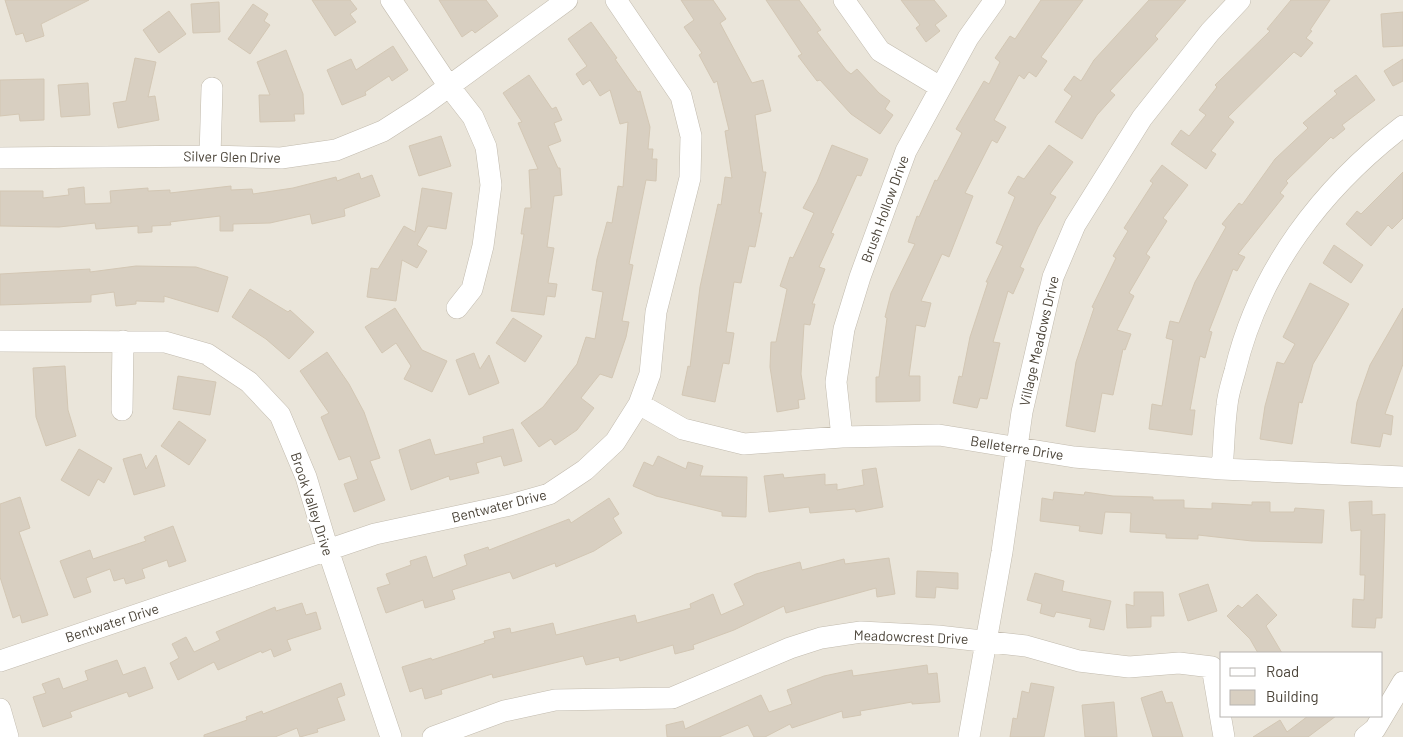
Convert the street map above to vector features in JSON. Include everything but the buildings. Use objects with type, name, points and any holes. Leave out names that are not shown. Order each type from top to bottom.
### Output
[{"type":"street","points":[[391,0],[448,85],[474,117],[486,147],[491,185],[483,246],[472,289],[457,308]]},
{"type":"street","name":"Silver Glen Drive","points":[[0,158],[210,156],[281,158],[336,150],[383,131],[422,106],[448,85],[567,0]]},
{"type":"street","name":"Bentwater Drive","points":[[0,661],[375,534],[510,505],[549,494],[585,470],[616,442],[638,404],[650,374],[656,312],[690,178],[691,136],[681,96],[616,0]]},
{"type":"street","points":[[844,0],[880,51],[940,88]]},
{"type":"street","name":"Brush Hollow Drive","points":[[842,437],[836,382],[844,329],[860,277],[906,151],[968,38],[995,0]]},
{"type":"street","name":"Village Meadows Drive","points":[[969,737],[987,640],[1018,448],[1022,412],[1053,277],[1075,225],[1142,118],[1210,32],[1240,0]]},
{"type":"street","points":[[210,156],[212,88]]},
{"type":"street","points":[[1222,469],[1227,403],[1240,347],[1262,290],[1294,237],[1330,190],[1368,153],[1403,126]]},
{"type":"street","name":"Brook Valley Drive","points":[[0,341],[165,342],[207,354],[248,382],[280,416],[306,477],[328,550],[391,737]]},
{"type":"street","points":[[122,410],[124,341]]},
{"type":"street","name":"Belleterre Drive","points":[[638,404],[682,429],[744,444],[842,437],[939,435],[1074,457],[1222,469],[1403,477]]},
{"type":"street","name":"Meadowcrest Drive","points":[[433,737],[504,711],[555,700],[672,698],[790,648],[821,638],[861,632],[987,640],[1026,646],[1079,661],[1129,667],[1179,662],[1212,667],[1220,714]]},
{"type":"street","points":[[1383,716],[1403,682]]},
{"type":"street","points":[[0,709],[8,737]]},
{"type":"street","name":"Meadowcrest Drive","points":[[1221,717],[1224,737]]},
{"type":"street","points":[[1365,737],[1375,729],[1382,717]]},
{"type":"shaded area","points":[[0,0],[1403,0],[1403,737],[0,737]]}]
